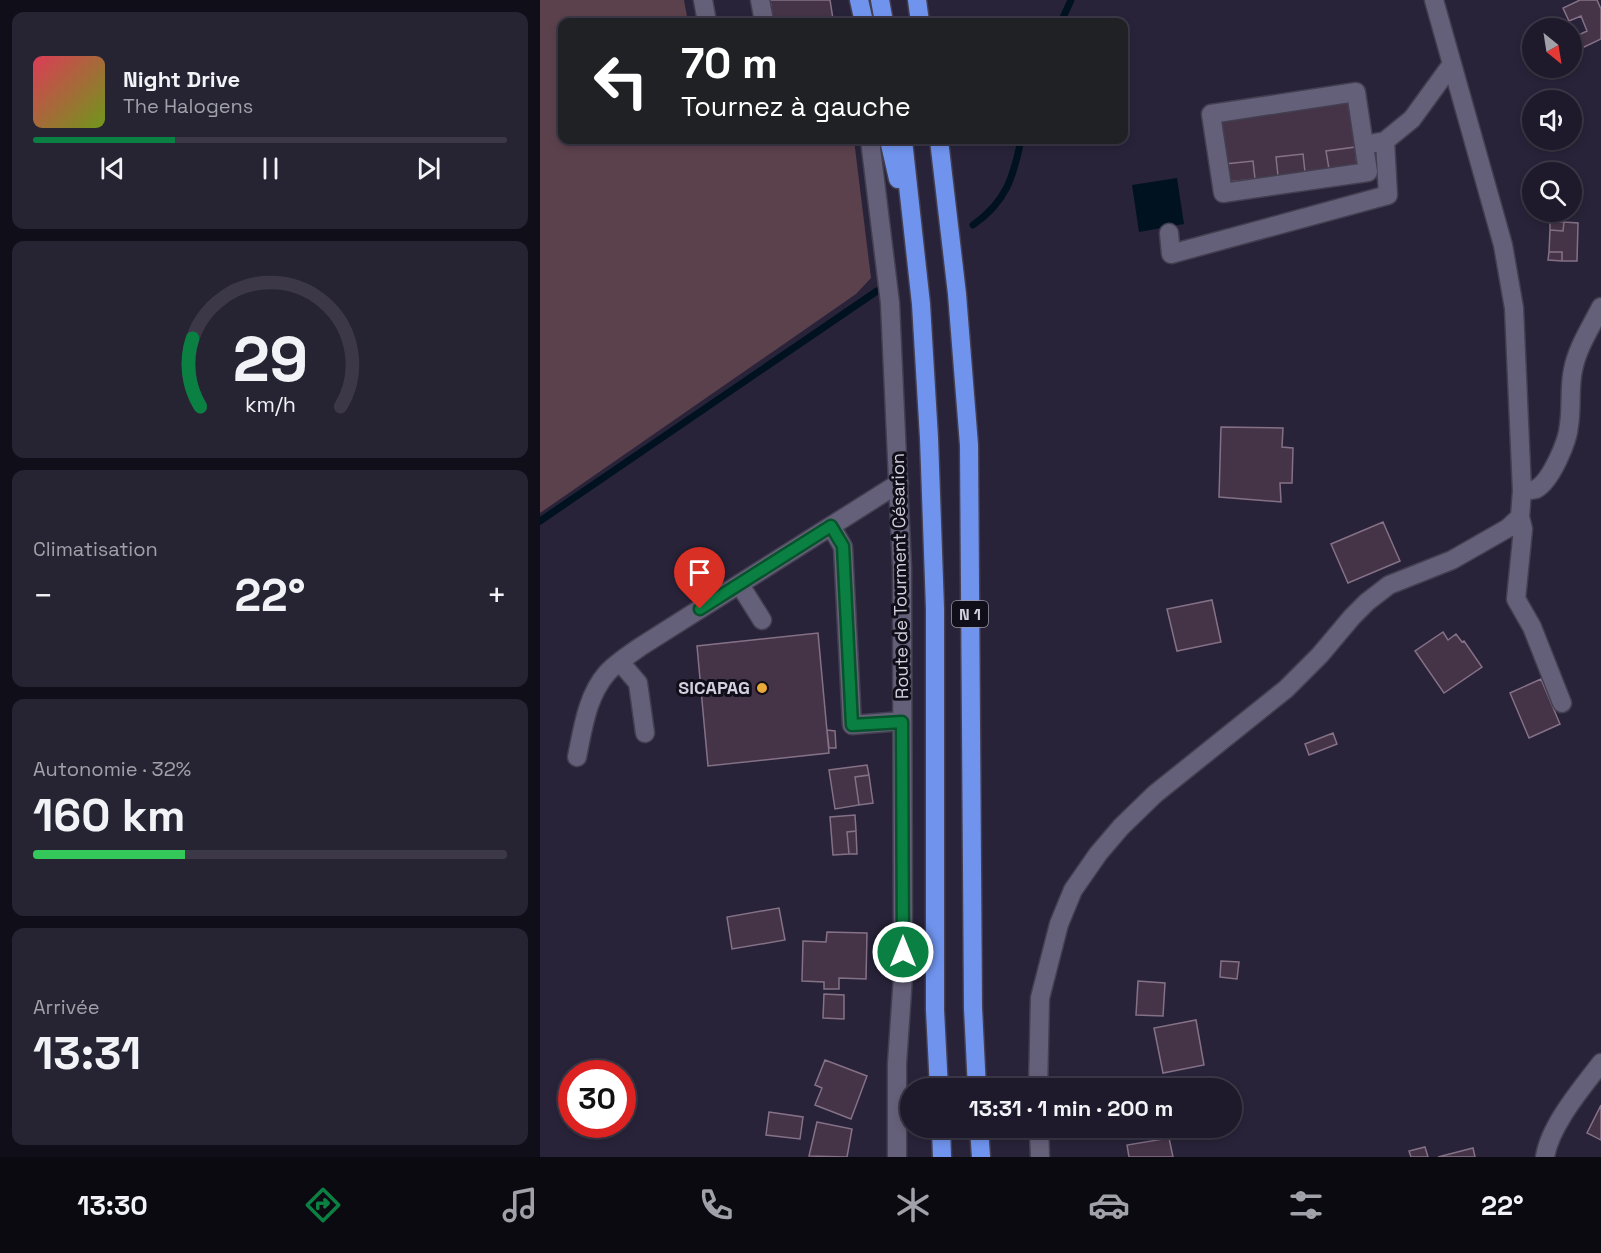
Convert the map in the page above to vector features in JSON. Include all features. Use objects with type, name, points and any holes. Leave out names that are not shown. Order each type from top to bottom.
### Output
[{"type":"highway","points":[[859,0],[863,18]]},
{"type":"highway","points":[[880,0],[883,18]]},
{"type":"highway","points":[[917,0],[919,18]]},
{"type":"highway","points":[[890,144],[918,272]]},
{"type":"highway","name":"N 1","points":[[903,144],[921,304],[929,438],[935,609],[935,1010],[938,1078]]},
{"type":"highway","name":"N 1","points":[[939,144],[957,294],[969,445],[973,997],[977,1078]]},
{"type":"highway","points":[[941,1138],[942,1157]]},
{"type":"highway","points":[[980,1138],[981,1157]]},
{"type":"street","points":[[703,0],[706,18]]},
{"type":"street","points":[[760,0],[763,18]]},
{"type":"street","points":[[1434,0],[1503,244],[1514,308],[1522,491],[1520,517],[1523,529],[1516,599],[1532,627],[1562,703]]},
{"type":"street","points":[[1364,145],[1385,141],[1412,119],[1452,64]]},
{"type":"street","points":[[1356,92],[1364,145],[1368,172],[1223,194],[1211,114],[1356,92]]},
{"type":"street","points":[[1169,233],[1171,254],[1388,195],[1385,141]]},
{"type":"street","name":"Route de Tourment Césarion","points":[[870,144],[890,303],[902,568],[903,976],[897,1064],[897,1157]]},
{"type":"street","points":[[1522,491],[1536,489],[1548,477],[1565,442],[1569,425],[1573,369],[1589,328],[1601,307]]},
{"type":"street","points":[[577,757],[588,708],[599,685],[620,662],[640,647],[899,483]]},
{"type":"street","points":[[1038,1078],[1040,998],[1059,924],[1073,890],[1121,827],[1155,794],[1286,689],[1313,663],[1367,602],[1389,585],[1452,560],[1492,539],[1520,517]]},
{"type":"street","points":[[831,526],[843,546],[852,725],[902,722]]},
{"type":"street","points":[[740,585],[762,620]]},
{"type":"street","points":[[620,662],[638,683],[645,734]]},
{"type":"street","points":[[1545,1157],[1547,1145],[1560,1122],[1579,1091],[1601,1063]]},
{"type":"street","points":[[1039,1138],[1040,1157]]},
{"type":"shaded area","points":[[540,0],[684,0],[687,18],[558,18],[558,144],[854,144],[871,278],[856,294],[540,513]]},
{"type":"water","points":[[1177,178],[1184,224],[1139,232],[1132,185]]},
{"type":"building","points":[[770,0],[830,0],[833,18],[772,18]]},
{"type":"building","points":[[1580,0],[1597,0],[1601,9],[1601,39],[1582,48],[1582,33],[1587,31],[1582,18],[1581,16],[1568,18],[1563,8]]},
{"type":"building","points":[[1349,102],[1355,147],[1326,151],[1329,169],[1305,172],[1303,154],[1276,157],[1278,176],[1255,179],[1253,161],[1225,164],[1219,119]]},
{"type":"building","points":[[1355,147],[1357,165],[1329,169],[1326,151]]},
{"type":"building","points":[[1303,154],[1305,172],[1278,176],[1276,157]]},
{"type":"building","points":[[1253,161],[1255,179],[1228,182],[1225,164]]},
{"type":"building","points":[[1550,222],[1564,222],[1563,231],[1550,230]]},
{"type":"building","points":[[1564,222],[1578,223],[1577,261],[1562,261],[1562,252],[1549,252],[1550,230],[1563,231]]},
{"type":"building","points":[[1549,252],[1562,252],[1562,261],[1548,260]]},
{"type":"building","points":[[1221,427],[1283,428],[1282,447],[1293,448],[1292,483],[1280,483],[1281,502],[1219,497]]},
{"type":"building","points":[[1383,522],[1400,561],[1348,583],[1331,544]]},
{"type":"building","points":[[1212,600],[1221,642],[1177,651],[1167,609]]},
{"type":"building","points":[[1443,632],[1448,640],[1456,634],[1462,642],[1464,641],[1482,667],[1444,693],[1415,651]]},
{"type":"building","name":"SICAPAG","points":[[818,633],[829,753],[708,766],[697,646]]},
{"type":"building","points":[[1541,679],[1560,724],[1529,738],[1510,693]]},
{"type":"building","points":[[827,730],[835,731],[836,748],[829,748]]},
{"type":"building","points":[[1333,733],[1337,744],[1309,755],[1305,744]]},
{"type":"building","points":[[867,765],[869,775],[855,777],[859,805],[835,809],[829,770]]},
{"type":"building","points":[[869,775],[873,803],[859,805],[855,777]]},
{"type":"building","points":[[855,815],[856,831],[847,832],[849,854],[833,855],[830,817]]},
{"type":"building","points":[[856,831],[857,854],[849,854],[847,832]]},
{"type":"building","points":[[779,908],[785,940],[732,949],[727,917]]},
{"type":"building","points":[[827,932],[867,933],[866,979],[839,978],[839,989],[824,989],[824,982],[802,981],[803,941],[826,942]]},
{"type":"building","points":[[1221,961],[1239,962],[1237,979],[1220,977]]},
{"type":"building","points":[[1138,981],[1165,983],[1163,1016],[1136,1015]]},
{"type":"building","points":[[824,994],[844,995],[844,1019],[823,1018]]},
{"type":"building","points":[[1196,1020],[1204,1065],[1163,1073],[1154,1028]]},
{"type":"building","points":[[825,1060],[867,1076],[851,1119],[815,1105],[822,1088],[815,1085]]},
{"type":"building","points":[[1601,1105],[1601,1140],[1587,1133]]},
{"type":"building","points":[[769,1112],[803,1117],[800,1139],[766,1135]]},
{"type":"building","points":[[817,1122],[852,1129],[847,1157],[809,1156]]},
{"type":"building","points":[[1169,1138],[1173,1157],[1129,1157],[1127,1145]]},
{"type":"building","points":[[1425,1147],[1428,1157],[1411,1157],[1409,1151]]},
{"type":"building","points":[[1473,1148],[1475,1157],[1438,1157]]},
{"type":"waterway","points":[[1063,18],[1071,0]]},
{"type":"waterway","points":[[973,225],[1001,198],[1011,178],[1020,144]]},
{"type":"waterway","points":[[540,521],[877,291]]},
{"type":"place","name":"SICAPAG","points":[[762,688]]},
{"type":"route","points":[[700,609],[831,526],[839,538],[843,546],[852,725],[902,722],[903,952]]}]
